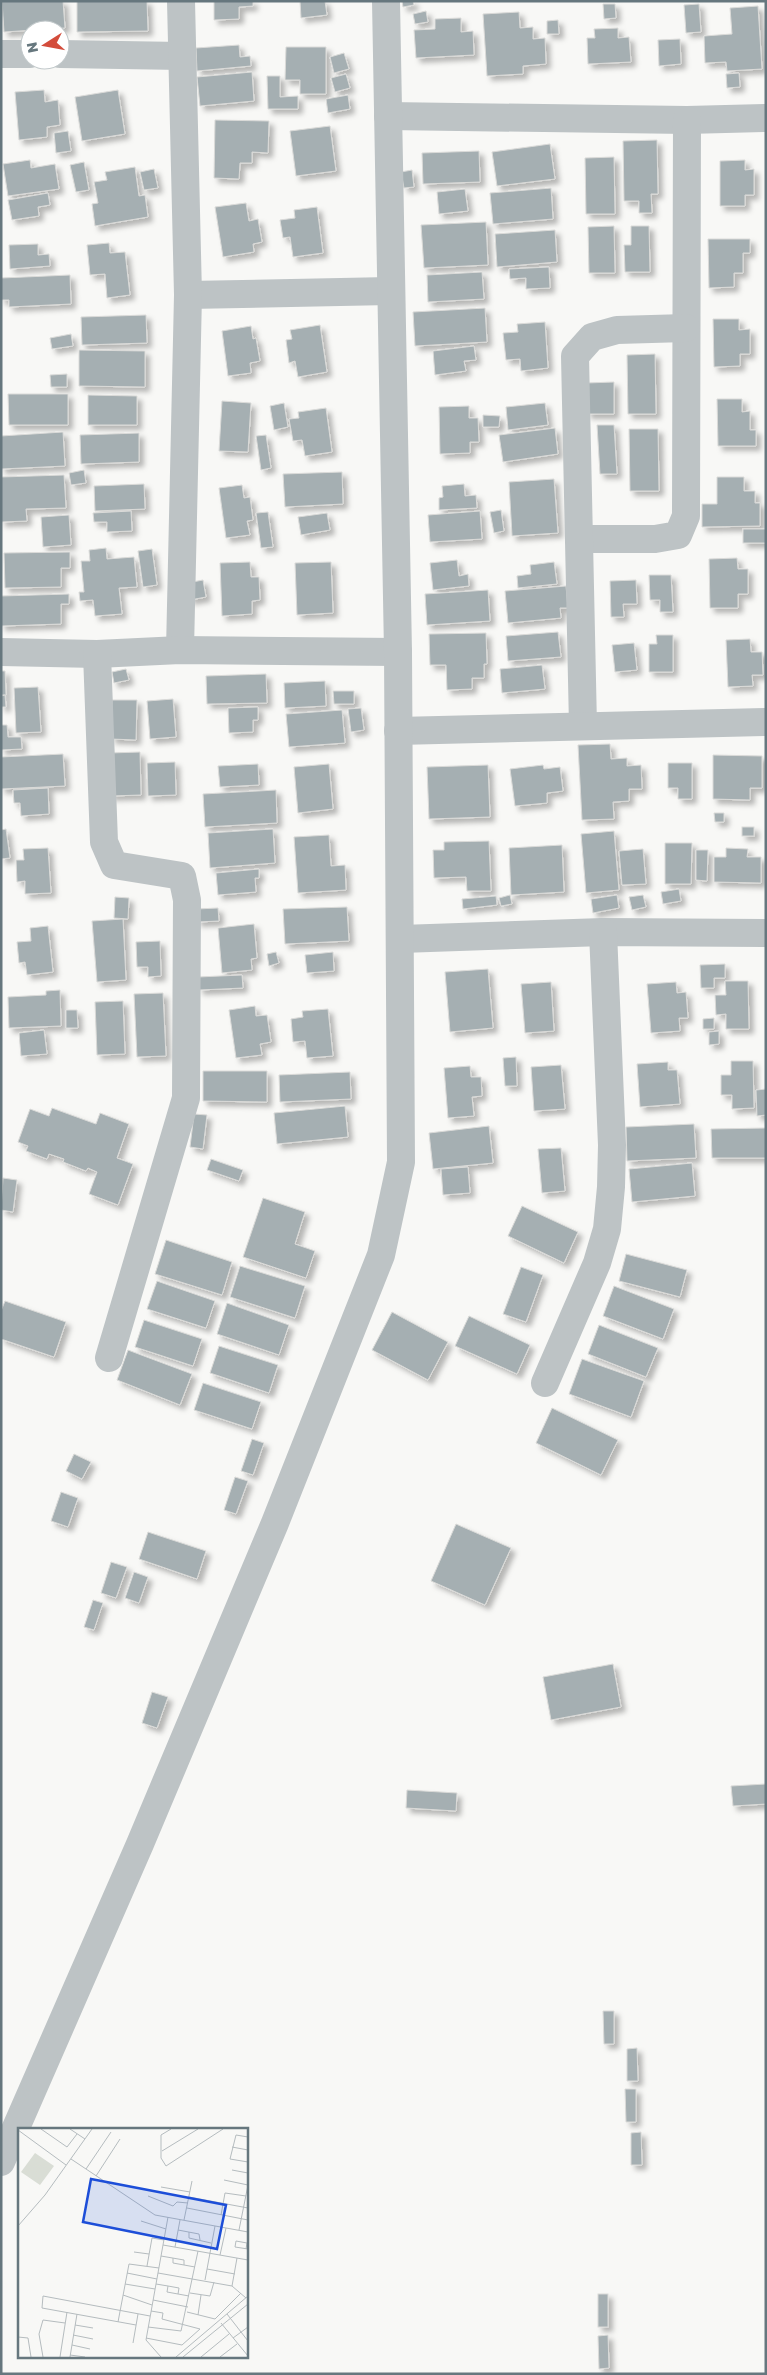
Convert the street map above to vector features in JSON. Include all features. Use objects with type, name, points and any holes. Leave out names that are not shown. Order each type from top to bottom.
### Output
[{"type":"street","points":[[180,650],[188,294],[181,1]]},
{"type":"street","points":[[1,2162],[140,1844],[275,1524],[381,1255],[401,1162],[398,652],[386,1]]},
{"type":"street","points":[[1,54],[20,54]]},
{"type":"street","points":[[70,54],[182,56]]},
{"type":"street","points":[[388,116],[687,120],[766,118]]},
{"type":"street","points":[[579,539],[655,540],[678,535],[686,516],[687,120]]},
{"type":"street","points":[[188,294],[390,291]]},
{"type":"street","points":[[582,726],[575,356],[592,337],[617,330],[686,328]]},
{"type":"street","points":[[1,652],[97,654],[180,650],[398,652]]},
{"type":"street","points":[[97,654],[104,842],[114,864],[182,876],[187,900],[186,1098],[109,1358]]},
{"type":"street","points":[[398,731],[766,722]]},
{"type":"street","points":[[401,939],[603,932],[766,933]]},
{"type":"street","points":[[545,1383],[597,1263],[607,1229],[612,1145],[603,932]]},
{"type":"building","points":[[2,1],[63,1],[64,20],[20,20],[20,31],[4,32]]},
{"type":"building","points":[[77,1],[147,1],[148,31],[77,32]]},
{"type":"building","points":[[214,1],[253,1],[253,6],[239,7],[239,19],[214,20]]},
{"type":"building","points":[[300,1],[325,1],[327,15],[301,18]]},
{"type":"building","points":[[402,1],[413,1],[414,5],[403,7]]},
{"type":"building","points":[[603,4],[615,4],[616,18],[604,19]]},
{"type":"building","points":[[699,4],[701,32],[686,33],[684,5]]},
{"type":"building","points":[[758,6],[762,69],[727,71],[726,62],[705,63],[704,36],[732,34],[730,8]]},
{"type":"building","points":[[426,11],[428,22],[415,24],[413,14]]},
{"type":"building","points":[[519,12],[520,28],[533,27],[533,39],[545,38],[546,64],[523,66],[523,74],[487,76],[483,14]]},
{"type":"building","points":[[461,18],[461,32],[473,31],[474,55],[416,58],[414,30],[435,29],[435,19]]},
{"type":"building","points":[[558,20],[559,34],[547,34],[547,21]]},
{"type":"building","points":[[618,28],[618,38],[629,37],[631,62],[588,64],[587,38],[595,38],[594,29]]},
{"type":"building","points":[[680,39],[681,64],[659,66],[658,40]]},
{"type":"building","points":[[239,45],[240,57],[250,56],[251,66],[197,71],[196,48]]},
{"type":"building","points":[[286,47],[326,47],[326,94],[300,94],[300,80],[285,80]]},
{"type":"building","points":[[344,53],[349,69],[334,73],[330,57]]},
{"type":"building","points":[[252,72],[254,101],[200,106],[197,77]]},
{"type":"building","points":[[739,73],[740,87],[727,88],[726,74]]},
{"type":"building","points":[[346,74],[350,88],[335,92],[331,78]]},
{"type":"building","points":[[267,76],[280,76],[280,97],[298,96],[298,109],[268,109]]},
{"type":"building","points":[[44,90],[45,102],[58,100],[60,125],[47,127],[47,137],[19,140],[15,92]]},
{"type":"building","points":[[118,90],[125,134],[82,141],[75,97]]},
{"type":"building","points":[[348,95],[350,109],[328,113],[326,99]]},
{"type":"building","points":[[215,120],[269,121],[268,153],[252,152],[252,163],[240,163],[239,179],[214,178]]},
{"type":"building","points":[[330,126],[336,171],[296,176],[290,131]]},
{"type":"building","points":[[68,131],[71,151],[56,153],[54,133]]},
{"type":"building","points":[[657,140],[658,194],[651,194],[652,213],[639,213],[639,201],[624,201],[623,141]]},
{"type":"building","points":[[550,144],[555,179],[497,186],[492,152]]},
{"type":"building","points":[[479,151],[480,182],[423,184],[422,153]]},
{"type":"building","points":[[614,157],[615,214],[586,214],[585,158]]},
{"type":"building","points":[[30,160],[31,168],[55,164],[59,189],[8,196],[3,164]]},
{"type":"building","points":[[745,160],[745,170],[754,169],[754,195],[745,195],[745,206],[720,206],[720,161]]},
{"type":"building","points":[[84,162],[89,190],[76,192],[70,165]]},
{"type":"building","points":[[135,167],[139,196],[145,195],[148,217],[95,226],[92,204],[98,203],[94,182],[107,180],[105,172]]},
{"type":"building","points":[[154,169],[158,188],[144,190],[140,172]]},
{"type":"building","points":[[412,170],[414,187],[404,188],[401,172]]},
{"type":"building","points":[[551,188],[553,219],[493,224],[490,193]]},
{"type":"building","points":[[465,189],[468,211],[439,214],[437,192]]},
{"type":"building","points":[[48,193],[50,205],[38,207],[39,216],[12,220],[8,200]]},
{"type":"building","points":[[246,203],[249,221],[258,219],[262,242],[253,244],[254,252],[223,257],[215,207]]},
{"type":"building","points":[[317,207],[323,253],[293,257],[290,237],[283,238],[280,220],[295,218],[294,210]]},
{"type":"building","points":[[486,222],[488,265],[424,268],[421,225]]},
{"type":"building","points":[[614,226],[615,273],[589,273],[588,227]]},
{"type":"building","points":[[631,226],[649,226],[650,272],[625,272],[624,245],[631,245]]},
{"type":"building","points":[[555,230],[557,262],[497,267],[495,234]]},
{"type":"building","points":[[708,239],[750,239],[750,253],[743,253],[743,273],[734,273],[734,287],[709,288]]},
{"type":"building","points":[[109,243],[110,253],[125,252],[130,295],[107,298],[105,274],[90,275],[87,245]]},
{"type":"building","points":[[38,244],[38,255],[49,254],[50,266],[10,269],[9,245]]},
{"type":"building","points":[[549,267],[550,288],[526,289],[526,278],[510,279],[509,269]]},
{"type":"building","points":[[482,272],[484,299],[428,302],[427,275]]},
{"type":"building","points":[[70,275],[71,304],[9,307],[9,300],[1,300],[1,278]]},
{"type":"building","points":[[485,308],[487,342],[415,346],[413,312]]},
{"type":"building","points":[[146,315],[147,343],[82,345],[81,317]]},
{"type":"building","points":[[713,319],[739,319],[739,330],[750,329],[750,354],[740,354],[740,366],[714,367]]},
{"type":"building","points":[[545,322],[548,368],[521,371],[520,359],[506,360],[503,333],[518,332],[517,324]]},
{"type":"building","points":[[320,325],[327,372],[298,377],[295,361],[289,363],[286,340],[292,339],[290,330]]},
{"type":"building","points":[[251,326],[253,339],[256,338],[260,361],[250,363],[251,373],[228,376],[222,331]]},
{"type":"building","points":[[71,334],[73,346],[52,349],[50,338]]},
{"type":"building","points":[[474,346],[476,360],[464,361],[466,371],[435,375],[433,351]]},
{"type":"building","points":[[79,350],[145,351],[145,387],[79,386]]},
{"type":"building","points":[[655,354],[656,414],[628,414],[627,355]]},
{"type":"building","points":[[67,374],[67,387],[51,387],[50,375]]},
{"type":"building","points":[[614,382],[614,414],[587,414],[586,383]]},
{"type":"building","points":[[8,394],[68,394],[68,425],[9,425]]},
{"type":"building","points":[[88,395],[137,396],[137,425],[88,425]]},
{"type":"building","points":[[717,399],[742,399],[742,412],[750,411],[750,430],[756,430],[756,446],[718,446]]},
{"type":"building","points":[[222,401],[251,403],[248,452],[219,451]]},
{"type":"building","points":[[284,403],[288,427],[274,430],[270,406]]},
{"type":"building","points":[[545,403],[548,425],[508,430],[506,407]]},
{"type":"building","points":[[469,406],[469,418],[478,418],[479,442],[470,442],[470,453],[440,454],[439,407]]},
{"type":"building","points":[[326,408],[332,452],[305,456],[302,440],[293,441],[289,419],[299,418],[298,412]]},
{"type":"building","points":[[483,415],[500,416],[499,427],[483,427]]},
{"type":"building","points":[[597,425],[614,425],[617,474],[600,474]]},
{"type":"building","points":[[555,428],[558,454],[503,462],[499,435]]},
{"type":"building","points":[[629,429],[658,429],[659,491],[630,491]]},
{"type":"building","points":[[63,432],[65,466],[1,469],[1,436]]},
{"type":"building","points":[[139,433],[139,462],[81,464],[80,435]]},
{"type":"building","points":[[266,435],[271,468],[261,470],[256,436]]},
{"type":"building","points":[[84,470],[86,483],[71,485],[69,473]]},
{"type":"building","points":[[342,472],[343,504],[285,507],[283,474]]},
{"type":"building","points":[[64,475],[66,508],[26,509],[27,521],[1,522],[1,477]]},
{"type":"building","points":[[717,477],[744,477],[744,491],[755,491],[755,503],[760,503],[760,526],[702,527],[702,504],[717,504]]},
{"type":"building","points":[[554,479],[558,533],[512,536],[509,482]]},
{"type":"building","points":[[144,484],[145,509],[95,511],[94,486]]},
{"type":"building","points":[[464,484],[465,496],[476,495],[477,508],[439,510],[439,498],[443,497],[442,486]]},
{"type":"building","points":[[242,485],[244,498],[250,497],[253,520],[247,521],[250,535],[226,538],[219,488]]},
{"type":"building","points":[[501,510],[504,531],[494,533],[490,512]]},
{"type":"building","points":[[131,511],[132,531],[107,532],[107,522],[94,522],[93,513]]},
{"type":"building","points":[[480,511],[482,539],[430,542],[428,515]]},
{"type":"building","points":[[268,512],[273,547],[261,548],[256,513]]},
{"type":"building","points":[[327,513],[330,530],[301,535],[298,517]]},
{"type":"building","points":[[69,515],[71,545],[43,547],[41,517]]},
{"type":"building","points":[[743,529],[766,529],[766,543],[743,543]]},
{"type":"building","points":[[106,548],[107,559],[134,557],[137,587],[119,588],[122,614],[95,616],[93,600],[80,601],[79,592],[84,592],[81,561],[90,561],[89,550]]},
{"type":"building","points":[[152,549],[157,585],[143,587],[138,551]]},
{"type":"building","points":[[70,552],[70,568],[61,568],[61,587],[5,588],[4,553]]},
{"type":"building","points":[[737,558],[738,569],[748,569],[748,594],[738,594],[738,608],[710,608],[709,559]]},
{"type":"building","points":[[457,560],[459,576],[468,574],[469,586],[433,590],[430,563]]},
{"type":"building","points":[[250,562],[251,577],[259,577],[260,600],[252,601],[252,614],[222,616],[220,563]]},
{"type":"building","points":[[331,562],[333,613],[297,615],[295,563]]},
{"type":"building","points":[[554,562],[557,584],[518,588],[517,576],[531,574],[530,565]]},
{"type":"building","points":[[649,575],[671,575],[673,612],[660,612],[660,600],[650,600]]},
{"type":"building","points":[[203,580],[206,597],[190,600],[187,583]]},
{"type":"building","points":[[636,580],[637,604],[623,604],[624,617],[611,617],[610,581]]},
{"type":"building","points":[[566,586],[568,608],[560,608],[561,618],[508,623],[505,591]]},
{"type":"building","points":[[488,590],[490,621],[427,625],[425,594]]},
{"type":"building","points":[[69,594],[69,604],[61,604],[61,624],[1,626],[1,596]]},
{"type":"building","points":[[558,632],[561,657],[508,661],[506,636]]},
{"type":"building","points":[[486,633],[487,664],[484,664],[484,678],[472,678],[472,689],[447,690],[446,665],[430,665],[429,634]]},
{"type":"building","points":[[656,635],[673,635],[673,672],[649,672],[649,644],[657,644]]},
{"type":"building","points":[[750,639],[751,652],[762,652],[763,675],[752,675],[753,686],[728,687],[726,640]]},
{"type":"building","points":[[634,643],[637,670],[615,672],[612,645]]},
{"type":"building","points":[[542,665],[545,689],[502,693],[500,669]]},
{"type":"building","points":[[126,669],[129,680],[114,683],[112,672]]},
{"type":"building","points":[[1,671],[5,671],[6,695],[1,695]]},
{"type":"building","points":[[266,674],[267,703],[207,704],[206,676]]},
{"type":"building","points":[[325,681],[326,706],[285,708],[284,683]]},
{"type":"building","points":[[38,687],[41,732],[16,733],[14,688]]},
{"type":"building","points":[[333,691],[354,691],[354,704],[334,704]]},
{"type":"building","points":[[5,695],[6,707],[1,707],[1,696]]},
{"type":"building","points":[[173,699],[176,737],[150,739],[147,701]]},
{"type":"building","points":[[112,700],[137,700],[136,740],[111,739]]},
{"type":"building","points":[[258,707],[258,720],[253,720],[253,732],[229,733],[228,708]]},
{"type":"building","points":[[361,708],[364,730],[351,732],[348,709]]},
{"type":"building","points":[[342,710],[345,743],[289,747],[286,714]]},
{"type":"building","points":[[1,725],[7,725],[8,737],[21,737],[22,749],[1,750]]},
{"type":"building","points":[[610,744],[611,759],[627,758],[627,766],[641,765],[642,789],[629,789],[629,801],[613,802],[614,819],[582,820],[578,745]]},
{"type":"building","points":[[140,752],[141,795],[110,796],[109,753]]},
{"type":"building","points":[[63,754],[65,786],[1,789],[1,757]]},
{"type":"building","points":[[713,755],[762,756],[762,788],[750,788],[750,800],[713,799]]},
{"type":"building","points":[[175,762],[176,795],[148,796],[147,763]]},
{"type":"building","points":[[668,763],[692,763],[692,799],[678,799],[678,788],[668,788]]},
{"type":"building","points":[[258,764],[259,785],[220,787],[218,766]]},
{"type":"building","points":[[329,764],[333,809],[298,813],[294,767]]},
{"type":"building","points":[[488,765],[490,817],[429,819],[427,767]]},
{"type":"building","points":[[543,765],[544,769],[560,767],[563,791],[547,793],[547,803],[515,806],[510,769]]},
{"type":"building","points":[[48,788],[49,814],[21,816],[20,803],[14,803],[13,790]]},
{"type":"building","points":[[276,790],[277,823],[205,827],[203,794]]},
{"type":"building","points":[[714,813],[724,813],[724,822],[715,822]]},
{"type":"building","points":[[742,827],[754,827],[754,836],[742,836]]},
{"type":"building","points":[[6,829],[10,858],[1,859],[1,830]]},
{"type":"building","points":[[273,829],[275,863],[210,868],[208,833]]},
{"type":"building","points":[[614,831],[619,890],[586,893],[581,834]]},
{"type":"building","points":[[329,835],[331,866],[345,865],[346,890],[298,893],[294,837]]},
{"type":"building","points":[[489,841],[491,891],[467,891],[466,877],[434,878],[433,850],[444,850],[444,842]]},
{"type":"building","points":[[665,843],[692,843],[691,884],[665,884]]},
{"type":"building","points":[[562,845],[564,892],[511,895],[509,848]]},
{"type":"building","points":[[48,848],[51,893],[25,894],[25,881],[17,882],[16,860],[24,860],[23,849]]},
{"type":"building","points":[[726,848],[748,849],[747,857],[761,857],[761,883],[714,882],[714,857],[726,857]]},
{"type":"building","points":[[643,849],[646,884],[622,885],[619,851]]},
{"type":"building","points":[[696,850],[708,850],[707,881],[696,880]]},
{"type":"building","points":[[259,869],[259,878],[255,878],[256,892],[218,895],[216,873]]},
{"type":"building","points":[[679,889],[681,901],[663,904],[661,892]]},
{"type":"building","points":[[510,895],[512,904],[501,906],[499,898]]},
{"type":"building","points":[[617,895],[619,908],[593,913],[591,899]]},
{"type":"building","points":[[643,895],[646,907],[632,910],[629,897]]},
{"type":"building","points":[[496,896],[497,905],[463,909],[462,899]]},
{"type":"building","points":[[115,897],[129,898],[128,919],[114,918]]},
{"type":"building","points":[[347,907],[349,941],[285,944],[283,909]]},
{"type":"building","points":[[218,908],[219,921],[197,922],[196,909]]},
{"type":"building","points":[[123,919],[126,980],[97,982],[92,921]]},
{"type":"building","points":[[254,924],[257,958],[251,959],[252,970],[222,973],[218,928]]},
{"type":"building","points":[[48,926],[53,972],[27,975],[25,962],[19,963],[17,942],[31,941],[30,928]]},
{"type":"building","points":[[160,941],[161,976],[148,977],[148,967],[137,967],[136,942]]},
{"type":"building","points":[[276,952],[279,963],[269,966],[267,954]]},
{"type":"building","points":[[333,952],[334,971],[307,973],[305,955]]},
{"type":"building","points":[[725,964],[725,978],[714,978],[714,988],[701,988],[700,965]]},
{"type":"building","points":[[488,969],[493,1028],[450,1032],[445,972]]},
{"type":"building","points":[[242,975],[243,988],[199,990],[198,977]]},
{"type":"building","points":[[725,981],[748,981],[749,1029],[726,1029],[726,1014],[716,1015],[715,995],[726,995]]},
{"type":"building","points":[[551,982],[554,1031],[525,1033],[521,984]]},
{"type":"building","points":[[676,982],[677,993],[686,992],[688,1018],[679,1018],[680,1031],[651,1033],[647,984]]},
{"type":"building","points":[[60,990],[61,1026],[9,1028],[8,997],[46,995],[46,991]]},
{"type":"building","points":[[163,993],[166,1056],[137,1057],[134,994]]},
{"type":"building","points":[[123,1001],[125,1054],[97,1055],[95,1002]]},
{"type":"building","points":[[255,1006],[256,1016],[267,1015],[271,1042],[260,1044],[262,1055],[236,1058],[229,1010]]},
{"type":"building","points":[[328,1009],[333,1056],[307,1058],[305,1041],[293,1042],[291,1019],[303,1017],[302,1011]]},
{"type":"building","points":[[66,1010],[77,1010],[78,1028],[66,1028]]},
{"type":"building","points":[[714,1018],[714,1029],[703,1029],[703,1019]]},
{"type":"building","points":[[44,1030],[47,1054],[21,1056],[19,1033]]},
{"type":"building","points":[[719,1031],[719,1044],[709,1045],[709,1032]]},
{"type":"building","points":[[516,1057],[517,1086],[505,1086],[503,1058]]},
{"type":"building","points":[[731,1061],[753,1061],[754,1108],[732,1109],[732,1095],[721,1095],[721,1075],[731,1075]]},
{"type":"building","points":[[668,1062],[668,1070],[677,1070],[680,1104],[640,1107],[637,1064]]},
{"type":"building","points":[[561,1065],[565,1109],[534,1111],[531,1067]]},
{"type":"building","points":[[470,1066],[471,1077],[481,1077],[482,1096],[472,1097],[474,1116],[448,1118],[444,1068]]},
{"type":"building","points":[[203,1071],[267,1071],[267,1102],[203,1101]]},
{"type":"building","points":[[350,1072],[351,1099],[280,1102],[279,1075]]},
{"type":"building","points":[[766,1089],[766,1115],[757,1116],[756,1090]]},
{"type":"building","points":[[345,1106],[348,1137],[277,1144],[274,1113]]},
{"type":"building","points":[[52,1108],[96,1124],[100,1113],[129,1124],[117,1158],[133,1164],[118,1205],[89,1194],[97,1172],[88,1168],[86,1171],[63,1162],[64,1159],[49,1154],[47,1159],[26,1151],[28,1146],[18,1142],[30,1109],[49,1116]]},
{"type":"building","points":[[194,1114],[207,1115],[203,1149],[190,1147]]},
{"type":"building","points":[[694,1124],[696,1158],[627,1161],[626,1127]]},
{"type":"building","points":[[489,1126],[493,1163],[433,1169],[429,1133]]},
{"type":"building","points":[[766,1128],[766,1158],[712,1158],[711,1129]]},
{"type":"building","points":[[561,1148],[565,1191],[542,1193],[538,1149]]},
{"type":"building","points":[[211,1159],[243,1170],[239,1181],[207,1170]]},
{"type":"building","points":[[692,1163],[695,1196],[632,1202],[629,1169]]},
{"type":"building","points":[[468,1167],[470,1193],[443,1195],[441,1169]]},
{"type":"building","points":[[3,1178],[17,1180],[13,1212],[1,1210]]},
{"type":"building","points":[[263,1198],[305,1212],[295,1244],[315,1251],[306,1278],[243,1257]]},
{"type":"building","points":[[522,1206],[578,1232],[564,1263],[508,1236]]},
{"type":"building","points":[[166,1240],[232,1262],[222,1295],[155,1274]]},
{"type":"building","points":[[626,1254],[687,1270],[680,1297],[619,1281]]},
{"type":"building","points":[[240,1266],[305,1286],[295,1318],[230,1297]]},
{"type":"building","points":[[521,1267],[543,1275],[526,1322],[503,1314]]},
{"type":"building","points":[[157,1281],[215,1301],[206,1328],[147,1309]]},
{"type":"building","points":[[614,1286],[674,1309],[663,1339],[603,1316]]},
{"type":"building","points":[[5,1301],[66,1322],[54,1357],[1,1339],[1,1311]]},
{"type":"building","points":[[227,1303],[289,1325],[279,1355],[217,1334]]},
{"type":"building","points":[[392,1312],[448,1342],[428,1380],[372,1350]]},
{"type":"building","points":[[469,1316],[530,1345],[517,1374],[455,1346]]},
{"type":"building","points":[[144,1320],[202,1339],[193,1366],[135,1347]]},
{"type":"building","points":[[599,1325],[658,1348],[646,1377],[588,1354]]},
{"type":"building","points":[[219,1346],[278,1365],[269,1393],[210,1373]]},
{"type":"building","points":[[128,1350],[192,1374],[180,1405],[117,1380]]},
{"type":"building","points":[[582,1359],[644,1381],[631,1417],[569,1394]]},
{"type":"building","points":[[203,1383],[261,1402],[252,1429],[194,1410]]},
{"type":"building","points":[[552,1408],[618,1440],[601,1475],[536,1443]]},
{"type":"building","points":[[252,1439],[264,1443],[253,1475],[241,1471]]},
{"type":"building","points":[[74,1454],[91,1462],[82,1479],[66,1471]]},
{"type":"building","points":[[235,1477],[248,1481],[236,1514],[224,1510]]},
{"type":"building","points":[[61,1492],[78,1498],[68,1527],[51,1521]]},
{"type":"building","points":[[456,1524],[511,1548],[485,1605],[431,1581]]},
{"type":"building","points":[[148,1532],[206,1551],[197,1579],[139,1559]]},
{"type":"building","points":[[111,1562],[127,1567],[116,1598],[101,1593]]},
{"type":"building","points":[[134,1572],[148,1577],[139,1603],[125,1598]]},
{"type":"building","points":[[93,1600],[103,1603],[94,1630],[84,1627]]},
{"type":"building","points":[[613,1664],[621,1707],[551,1720],[543,1677]]},
{"type":"building","points":[[152,1692],[168,1697],[157,1728],[142,1723]]},
{"type":"building","points":[[766,1784],[766,1804],[733,1806],[731,1786]]},
{"type":"building","points":[[407,1790],[457,1793],[456,1811],[406,1808]]},
{"type":"building","points":[[603,2011],[614,2011],[614,2044],[604,2044]]},
{"type":"building","points":[[637,2048],[638,2081],[627,2081],[627,2049]]},
{"type":"building","points":[[625,2089],[636,2089],[636,2122],[626,2122]]},
{"type":"building","points":[[641,2132],[642,2165],[631,2165],[631,2133]]},
{"type":"building","points":[[598,2294],[608,2294],[608,2327],[598,2327]]},
{"type":"building","points":[[608,2335],[609,2368],[599,2369],[598,2336]]}]
